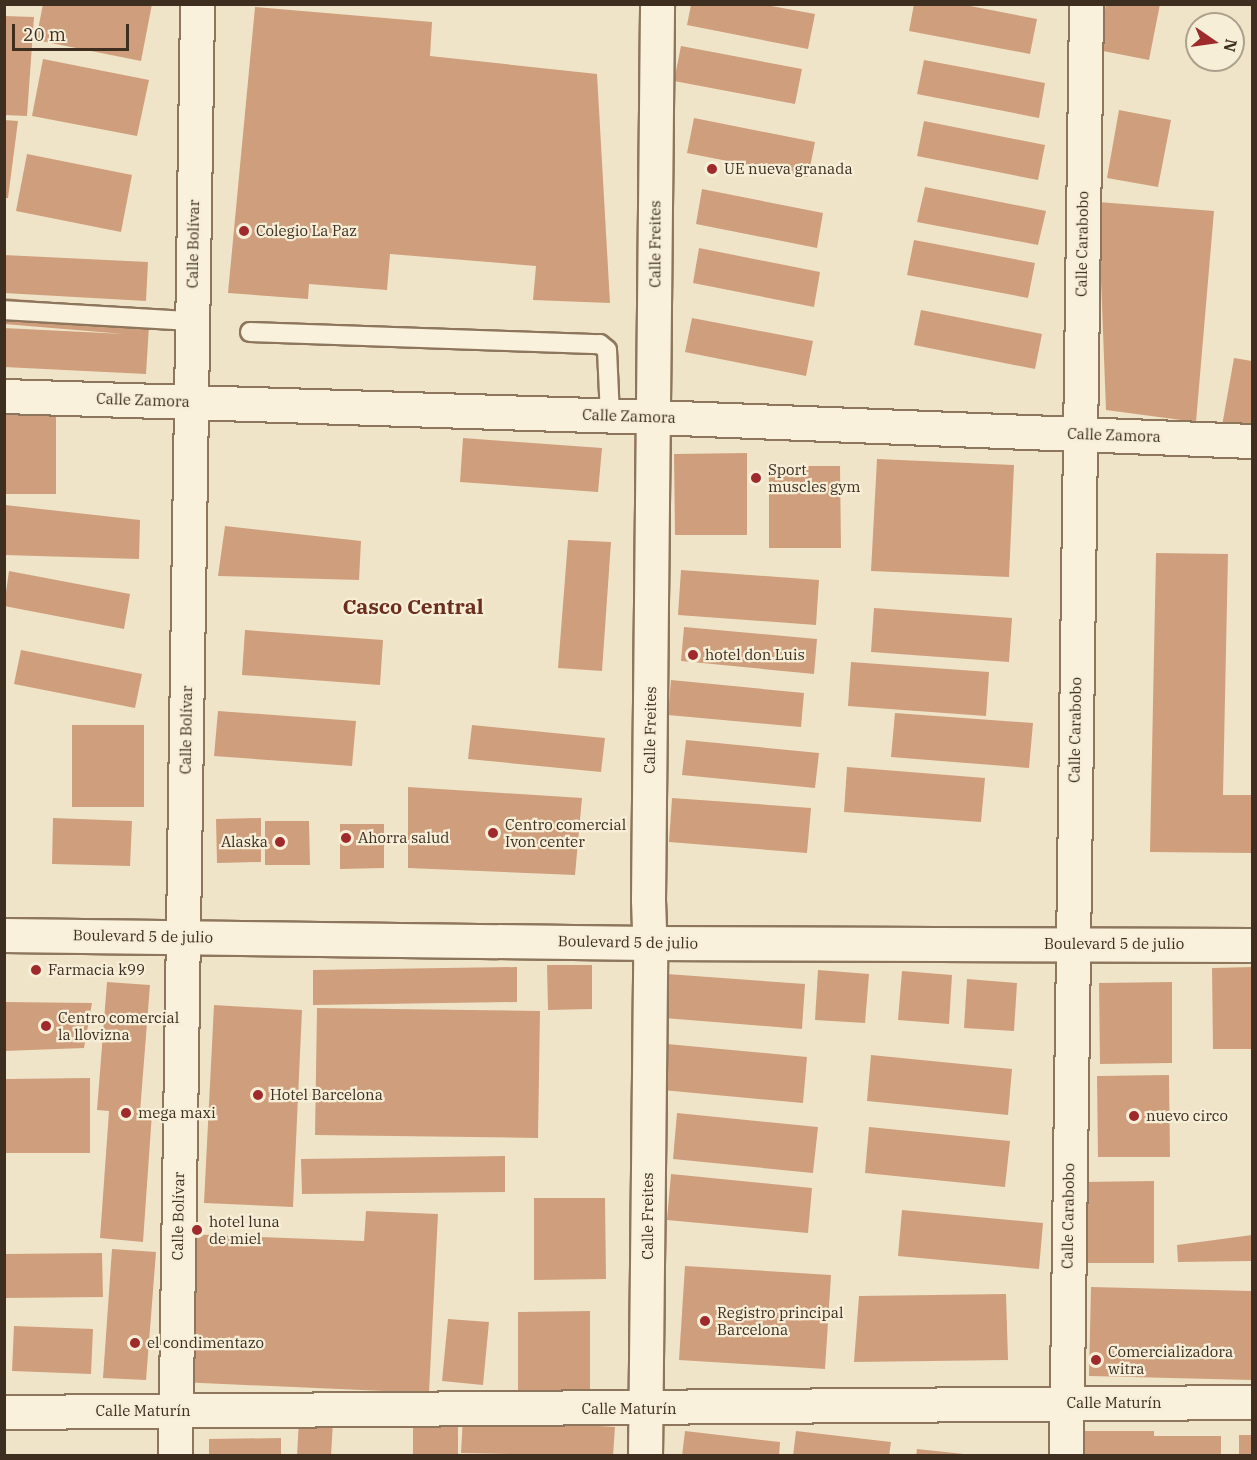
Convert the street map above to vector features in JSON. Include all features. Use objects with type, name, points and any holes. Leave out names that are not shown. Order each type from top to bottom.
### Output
[{"type":"street","name":"Calle Bolívar","points":[[175,1455],[189,401],[197,4]]},
{"type":"street","name":"Calle Freites","points":[[645,1455],[657,4]]},
{"type":"street","name":"Calle Carabobo","points":[[1066,1455],[1086,4]]},
{"type":"street","name":"Calle Zamora","points":[[4,396],[610,415],[1252,441]]},
{"type":"street","name":"Boulevard 5 de julio","points":[[4,935],[649,943],[1252,945]]},
{"type":"street","name":"Calle Maturín","points":[[4,1412],[646,1409],[1252,1402]]},
{"type":"lane","points":[[4,310],[191,321]]},
{"type":"lane","points":[[250,332],[600,344],[606,350],[610,415]]},
{"type":"building","points":[[43,4],[152,4],[141,61],[36,40]]},
{"type":"building","points":[[914,4],[960,4],[1037,19],[1030,54],[909,31]]},
{"type":"building","points":[[1106,4],[1160,4],[1149,60],[1098,50]]},
{"type":"building","points":[[691,5],[766,5],[815,14],[808,49],[687,25]]},
{"type":"building","points":[[255,7],[432,22],[430,56],[597,74],[610,303],[533,300],[536,266],[390,254],[387,290],[309,284],[308,299],[228,293]]},
{"type":"building","points":[[4,16],[34,17],[27,116],[4,115]]},
{"type":"building","points":[[681,46],[802,69],[795,104],[674,81]]},
{"type":"building","points":[[43,59],[149,80],[137,136],[32,116]]},
{"type":"building","points":[[924,60],[1045,83],[1039,118],[917,94]]},
{"type":"building","points":[[1119,110],[1171,120],[1158,187],[1107,178]]},
{"type":"building","points":[[694,118],[815,142],[808,177],[687,153]]},
{"type":"building","points":[[4,120],[18,121],[8,198],[4,198]]},
{"type":"building","points":[[924,121],[1045,145],[1038,180],[917,156]]},
{"type":"building","points":[[27,154],[132,175],[121,232],[16,211]]},
{"type":"building","points":[[925,187],[1046,211],[1038,245],[917,222]]},
{"type":"building","points":[[702,189],[823,213],[817,248],[696,224]]},
{"type":"building","points":[[1098,202],[1214,211],[1196,422],[1106,410]]},
{"type":"building","points":[[914,240],[1035,263],[1028,298],[907,275]]},
{"type":"building","points":[[699,248],[820,272],[814,307],[693,283]]},
{"type":"building","points":[[4,255],[148,262],[146,301],[4,293]]},
{"type":"building","points":[[4,298],[150,310],[146,374],[4,367],[4,328],[124,334],[4,324]]},
{"type":"building","points":[[921,310],[1042,334],[1035,369],[914,345]]},
{"type":"building","points":[[692,318],[813,341],[806,376],[685,352]]},
{"type":"building","points":[[1234,358],[1252,361],[1252,431],[1222,426]]},
{"type":"building","points":[[4,413],[56,413],[56,494],[4,494]]},
{"type":"building","points":[[463,438],[602,448],[598,492],[460,482]]},
{"type":"building","points":[[747,453],[747,535],[675,535],[674,454]]},
{"type":"building","points":[[877,459],[1014,465],[1009,577],[871,571]]},
{"type":"building","points":[[769,466],[840,466],[841,548],[769,548]]},
{"type":"building","points":[[5,505],[140,520],[139,559],[4,555]]},
{"type":"building","points":[[225,526],[361,541],[359,580],[218,576]]},
{"type":"building","points":[[568,540],[611,542],[602,671],[558,668]]},
{"type":"building","points":[[1156,553],[1228,554],[1223,795],[1252,795],[1252,853],[1150,852]]},
{"type":"building","points":[[681,570],[819,580],[816,625],[678,615]]},
{"type":"building","points":[[9,571],[130,594],[124,629],[4,606]]},
{"type":"building","points":[[874,608],[1012,618],[1009,662],[871,652]]},
{"type":"building","points":[[684,627],[817,639],[814,674],[681,661]]},
{"type":"building","points":[[245,630],[383,640],[380,685],[242,675]]},
{"type":"building","points":[[21,650],[142,674],[135,708],[14,684]]},
{"type":"building","points":[[851,662],[989,672],[986,716],[848,706]]},
{"type":"building","points":[[671,680],[804,693],[801,727],[668,715]]},
{"type":"building","points":[[218,711],[356,721],[352,766],[214,756]]},
{"type":"building","points":[[895,713],[1033,723],[1029,768],[891,757]]},
{"type":"building","points":[[72,725],[144,725],[144,807],[72,807]]},
{"type":"building","points":[[472,725],[605,738],[601,772],[468,759]]},
{"type":"building","points":[[686,740],[819,753],[815,788],[682,775]]},
{"type":"building","points":[[847,767],[985,778],[981,822],[844,812]]},
{"type":"building","name":"Centro comercial Ivon center","points":[[408,787],[582,798],[575,875],[408,868]]},
{"type":"building","points":[[672,798],[811,808],[807,853],[669,842]]},
{"type":"building","points":[[53,818],[132,821],[130,866],[52,864]]},
{"type":"building","points":[[261,818],[261,862],[217,863],[216,819]]},
{"type":"building","points":[[265,821],[309,821],[310,865],[265,865]]},
{"type":"building","points":[[340,824],[384,824],[384,868],[340,869]]},
{"type":"building","points":[[547,965],[592,965],[592,1009],[548,1010]]},
{"type":"building","points":[[517,967],[517,1002],[313,1005],[313,970]]},
{"type":"building","points":[[1252,967],[1252,1049],[1213,1049],[1212,968]]},
{"type":"building","points":[[818,970],[869,974],[865,1023],[815,1020]]},
{"type":"building","points":[[902,971],[952,975],[949,1024],[898,1020]]},
{"type":"building","points":[[667,974],[805,984],[802,1029],[664,1018]]},
{"type":"building","points":[[967,979],[1017,983],[1014,1031],[964,1028]]},
{"type":"building","points":[[107,982],[150,985],[140,1112],[152,1113],[143,1242],[100,1238],[109,1111],[97,1110]]},
{"type":"building","points":[[1172,982],[1172,1063],[1100,1064],[1099,983]]},
{"type":"building","name":"Centro comercial la llovizna","points":[[4,1002],[92,1003],[84,1048],[4,1051]]},
{"type":"building","points":[[214,1005],[302,1010],[293,1207],[204,1203]]},
{"type":"building","points":[[317,1008],[540,1011],[538,1138],[315,1135]]},
{"type":"building","points":[[667,1044],[807,1057],[803,1103],[662,1090]]},
{"type":"building","points":[[871,1055],[1012,1069],[1008,1115],[867,1101]]},
{"type":"building","name":"nuevo circo","points":[[1169,1075],[1170,1157],[1098,1157],[1097,1076]]},
{"type":"building","points":[[90,1078],[90,1153],[5,1153],[5,1079]]},
{"type":"building","points":[[677,1113],[818,1127],[813,1173],[673,1159]]},
{"type":"building","points":[[869,1127],[1010,1141],[1005,1187],[865,1173]]},
{"type":"building","points":[[505,1156],[505,1192],[302,1194],[301,1159]]},
{"type":"building","points":[[671,1174],[812,1188],[808,1233],[667,1220]]},
{"type":"building","points":[[1154,1181],[1154,1263],[1082,1263],[1082,1182]]},
{"type":"building","points":[[534,1198],[605,1198],[606,1279],[534,1280]]},
{"type":"building","points":[[902,1210],[1043,1223],[1039,1269],[898,1256]]},
{"type":"building","points":[[366,1211],[438,1214],[429,1393],[179,1382],[186,1234],[364,1241]]},
{"type":"building","points":[[1252,1235],[1252,1261],[1178,1262],[1177,1245]]},
{"type":"building","points":[[112,1249],[156,1252],[146,1380],[103,1378]]},
{"type":"building","points":[[102,1253],[103,1297],[5,1298],[5,1254]]},
{"type":"building","points":[[685,1266],[831,1275],[825,1369],[679,1360]]},
{"type":"building","points":[[1091,1287],[1252,1291],[1252,1380],[1089,1376]]},
{"type":"building","points":[[1006,1294],[1008,1360],[854,1362],[859,1296]]},
{"type":"building","points":[[590,1311],[590,1393],[518,1393],[518,1312]]},
{"type":"building","points":[[448,1319],[489,1322],[483,1385],[442,1381]]},
{"type":"building","points":[[14,1326],[93,1329],[91,1374],[12,1371]]},
{"type":"building","points":[[463,1417],[615,1427],[613,1456],[461,1453]]},
{"type":"building","points":[[299,1419],[333,1421],[331,1456],[297,1456]]},
{"type":"building","points":[[458,1420],[458,1456],[413,1456],[413,1421]]},
{"type":"building","points":[[685,1431],[780,1442],[779,1456],[682,1456]]},
{"type":"building","points":[[796,1431],[891,1442],[889,1456],[793,1456]]},
{"type":"building","points":[[1082,1431],[1154,1431],[1154,1436],[1221,1436],[1221,1456],[1082,1456]]},
{"type":"building","points":[[1239,1435],[1252,1435],[1252,1456],[1239,1456]]},
{"type":"building","points":[[281,1438],[281,1456],[209,1456],[209,1439]]},
{"type":"building","points":[[917,1449],[964,1454],[964,1456],[916,1456]]},
{"type":"place","name":"UE nueva granada","points":[[712,169]]},
{"type":"place","name":"Colegio La Paz","points":[[244,231]]},
{"type":"place","name":"Sport muscles gym","points":[[756,478]]},
{"type":"place","name":"hotel don Luis","points":[[693,655]]},
{"type":"place","name":"Centro comercial Ivon center","points":[[493,833]]},
{"type":"place","name":"Ahorra salud","points":[[346,838]]},
{"type":"place","name":"Alaska","points":[[280,842]]},
{"type":"place","name":"Farmacia k99","points":[[36,970]]},
{"type":"place","name":"Centro comercial la llovizna","points":[[46,1026]]},
{"type":"place","name":"Hotel Barcelona","points":[[258,1095]]},
{"type":"place","name":"mega maxi","points":[[126,1113]]},
{"type":"place","name":"nuevo circo","points":[[1134,1116]]},
{"type":"place","name":"hotel luna de miel","points":[[197,1230]]},
{"type":"place","name":"Registro principal Barcelona","points":[[705,1321]]},
{"type":"place","name":"el condimentazo","points":[[135,1343]]},
{"type":"place","name":"Comercializadora witra","points":[[1096,1360]]},
{"type":"district","name":"Casco Central","points":[[413,606]]}]
